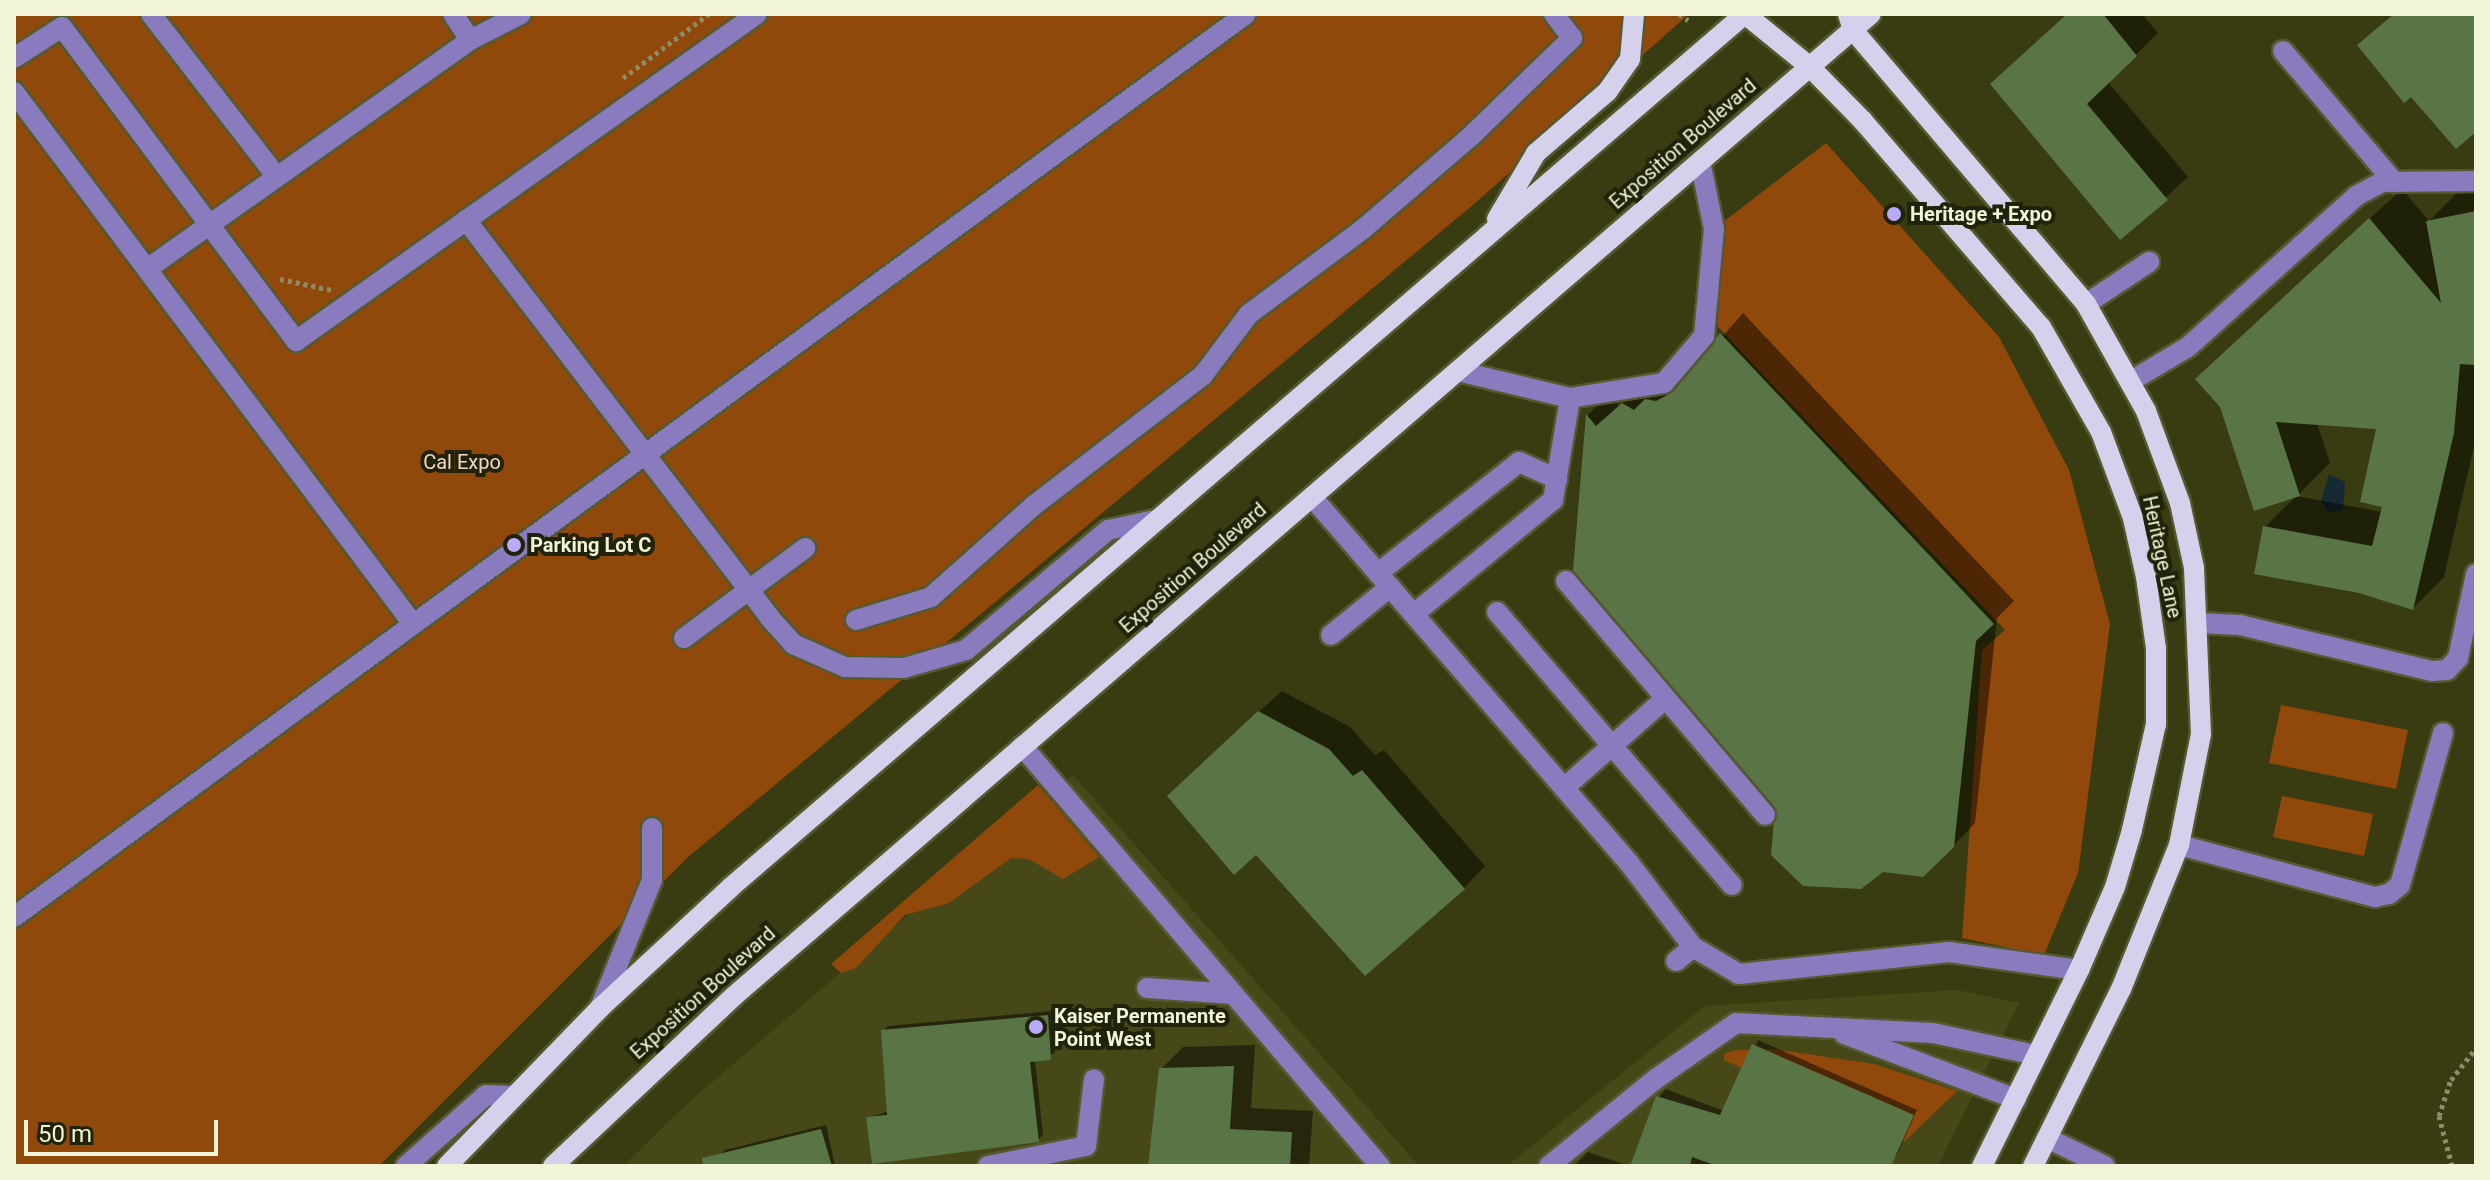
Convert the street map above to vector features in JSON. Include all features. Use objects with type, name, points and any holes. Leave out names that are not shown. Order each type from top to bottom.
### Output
[{"type":"main road","points":[[1486,236],[1536,153],[1607,92],[1630,59],[1634,14]]},
{"type":"main road","points":[[447,1166],[600,1008],[731,887],[1745,14]]},
{"type":"main road","name":"Heritage Lane","points":[[1745,14],[1810,67],[2041,327],[2101,432],[2133,518],[2156,648],[2156,724],[2115,887],[2079,970],[1982,1166]]},
{"type":"main road","name":"Exposition Boulevard","points":[[553,1166],[734,996],[1810,67],[1850,22],[1871,14]]},
{"type":"main road","name":"Heritage Lane","points":[[1850,22],[2086,304],[2131,381],[2180,503],[2199,623],[2201,734],[2179,845],[2121,989],[2033,1166]]},
{"type":"lane","points":[[151,14],[277,177]]},
{"type":"lane","points":[[453,14],[470,40]]},
{"type":"lane","points":[[147,269],[470,40],[521,14]]},
{"type":"lane","points":[[14,58],[62,27],[296,341],[757,14]]},
{"type":"lane","points":[[14,917],[1246,14]]},
{"type":"lane","points":[[856,620],[931,597],[1033,506],[1203,375],[1249,314],[1363,229],[1471,136],[1572,38],[1554,14]]},
{"type":"lane","points":[[2283,51],[2394,182]]},
{"type":"lane","points":[[14,92],[413,624]]},
{"type":"lane","points":[[1458,371],[1570,398],[1664,383],[1704,336],[1714,229],[1700,161]]},
{"type":"lane","points":[[2131,381],[2188,347],[2356,196],[2394,182],[2476,181]]},
{"type":"lane","points":[[466,220],[647,453],[769,617],[793,644],[845,667],[904,668],[966,650],[1108,530],[1155,520]]},
{"type":"lane","points":[[2086,304],[2149,262]]},
{"type":"lane","points":[[1414,614],[1553,500],[1570,398]]},
{"type":"lane","points":[[1331,635],[1384,580],[1519,462],[1557,479]]},
{"type":"lane","points":[[1312,497],[1564,788],[1693,947],[1739,974],[1949,952],[2079,970]]},
{"type":"lane","points":[[684,638],[805,548]]},
{"type":"lane","points":[[2199,623],[2240,625],[2447,670],[2458,658],[2476,574]]},
{"type":"lane","points":[[1566,581],[1765,815]]},
{"type":"lane","points":[[1497,612],[1732,885]]},
{"type":"lane","points":[[1564,788],[1665,699]]},
{"type":"lane","points":[[2179,845],[2375,897],[2389,894],[2400,885],[2443,733]]},
{"type":"lane","points":[[1022,746],[1380,1166]]},
{"type":"lane","points":[[600,1008],[652,880],[652,828]]},
{"type":"lane","points":[[1676,961],[1693,947]]},
{"type":"lane","points":[[1147,988],[1233,994]]},
{"type":"lane","points":[[1549,1166],[1657,1078],[1736,1023],[1933,1033],[2036,1055]]},
{"type":"lane","points":[[1825,1027],[2016,1099]]},
{"type":"lane","points":[[988,1166],[1086,1146],[1094,1079]]},
{"type":"lane","points":[[406,1166],[486,1095],[514,1096]]},
{"type":"lane","points":[[2047,1138],[2105,1166]]},
{"type":"path","points":[[609,88],[709,14]]},
{"type":"path","points":[[1679,14],[1688,20]]},
{"type":"path","points":[[274,270],[283,282],[335,291]]},
{"type":"path","points":[[2452,1166],[2439,1116],[2451,1080],[2476,1048]]},
{"type":"shaded area","name":"Kaiser Permanente Point West","points":[[1073,775],[1419,1166],[623,1166],[691,1100]]},
{"type":"shaded area","points":[[1957,990],[2019,1003],[1938,1166],[1507,1166],[1705,1006]]},
{"type":"green space","name":"Cal Expo","points":[[14,14],[1689,14],[1474,204],[687,858],[379,1166],[14,1166]]},
{"type":"green space","points":[[1826,143],[1999,337],[2069,470],[2110,624],[2078,873],[2044,955],[1962,938],[1982,650],[2005,630],[1718,327],[1714,229]]},
{"type":"green space","points":[[2281,705],[2408,730],[2396,789],[2269,763]]},
{"type":"green space","points":[[1038,785],[1099,857],[1063,879],[1029,859],[1011,858],[949,903],[905,915],[856,968],[841,973],[831,964]]},
{"type":"green space","points":[[2282,796],[2373,814],[2364,856],[2273,837]]},
{"type":"green space","points":[[1773,1049],[1874,1064],[1957,1091],[1904,1142],[1724,1060],[1724,1054],[1736,1050]]},
{"type":"water","points":[[2329,474],[2345,482],[2343,510],[2328,512],[2321,501]]},
{"type":"building","points":[[2067,14],[2103,14],[2137,56],[2087,104],[2168,200],[2120,240],[1990,84]]},
{"type":"building","points":[[2394,14],[2476,14],[2476,132],[2456,149],[2411,97],[2404,103],[2357,45]]},
{"type":"building","points":[[2476,211],[2474,365],[2460,364],[2454,433],[2413,610],[2359,593],[2254,574],[2263,526],[2372,546],[2382,507],[2360,502],[2376,429],[2276,422],[2300,496],[2254,511],[2220,407],[2195,379],[2369,218],[2441,303],[2426,221]]},
{"type":"building","points":[[1720,333],[1994,624],[1976,641],[1954,847],[1923,877],[1883,872],[1861,889],[1803,886],[1771,855],[1775,807],[1573,571],[1586,414],[1596,426],[1622,403],[1634,410],[1645,399],[1656,401],[1673,392]]},
{"type":"building","points":[[1258,711],[1329,749],[1353,776],[1362,770],[1465,889],[1365,976],[1256,855],[1234,875],[1167,796]]},
{"type":"building","points":[[1048,1015],[1051,1060],[1030,1062],[1039,1142],[872,1164],[866,1117],[887,1115],[881,1030]]},
{"type":"building","points":[[1752,1044],[1914,1115],[1891,1166],[1717,1166],[1692,1157],[1690,1166],[1630,1166],[1656,1096],[1720,1115]]},
{"type":"building","points":[[1234,1066],[1230,1129],[1292,1132],[1290,1166],[1148,1166],[1159,1068]]},
{"type":"building","points":[[821,1129],[832,1166],[703,1166],[702,1158]]},
{"type":"place","name":"Heritage + Expo","points":[[1894,214]]},
{"type":"place","name":"Parking Lot C","points":[[514,545]]},
{"type":"place","name":"Kaiser Permanente Point West","points":[[1036,1027]]}]
